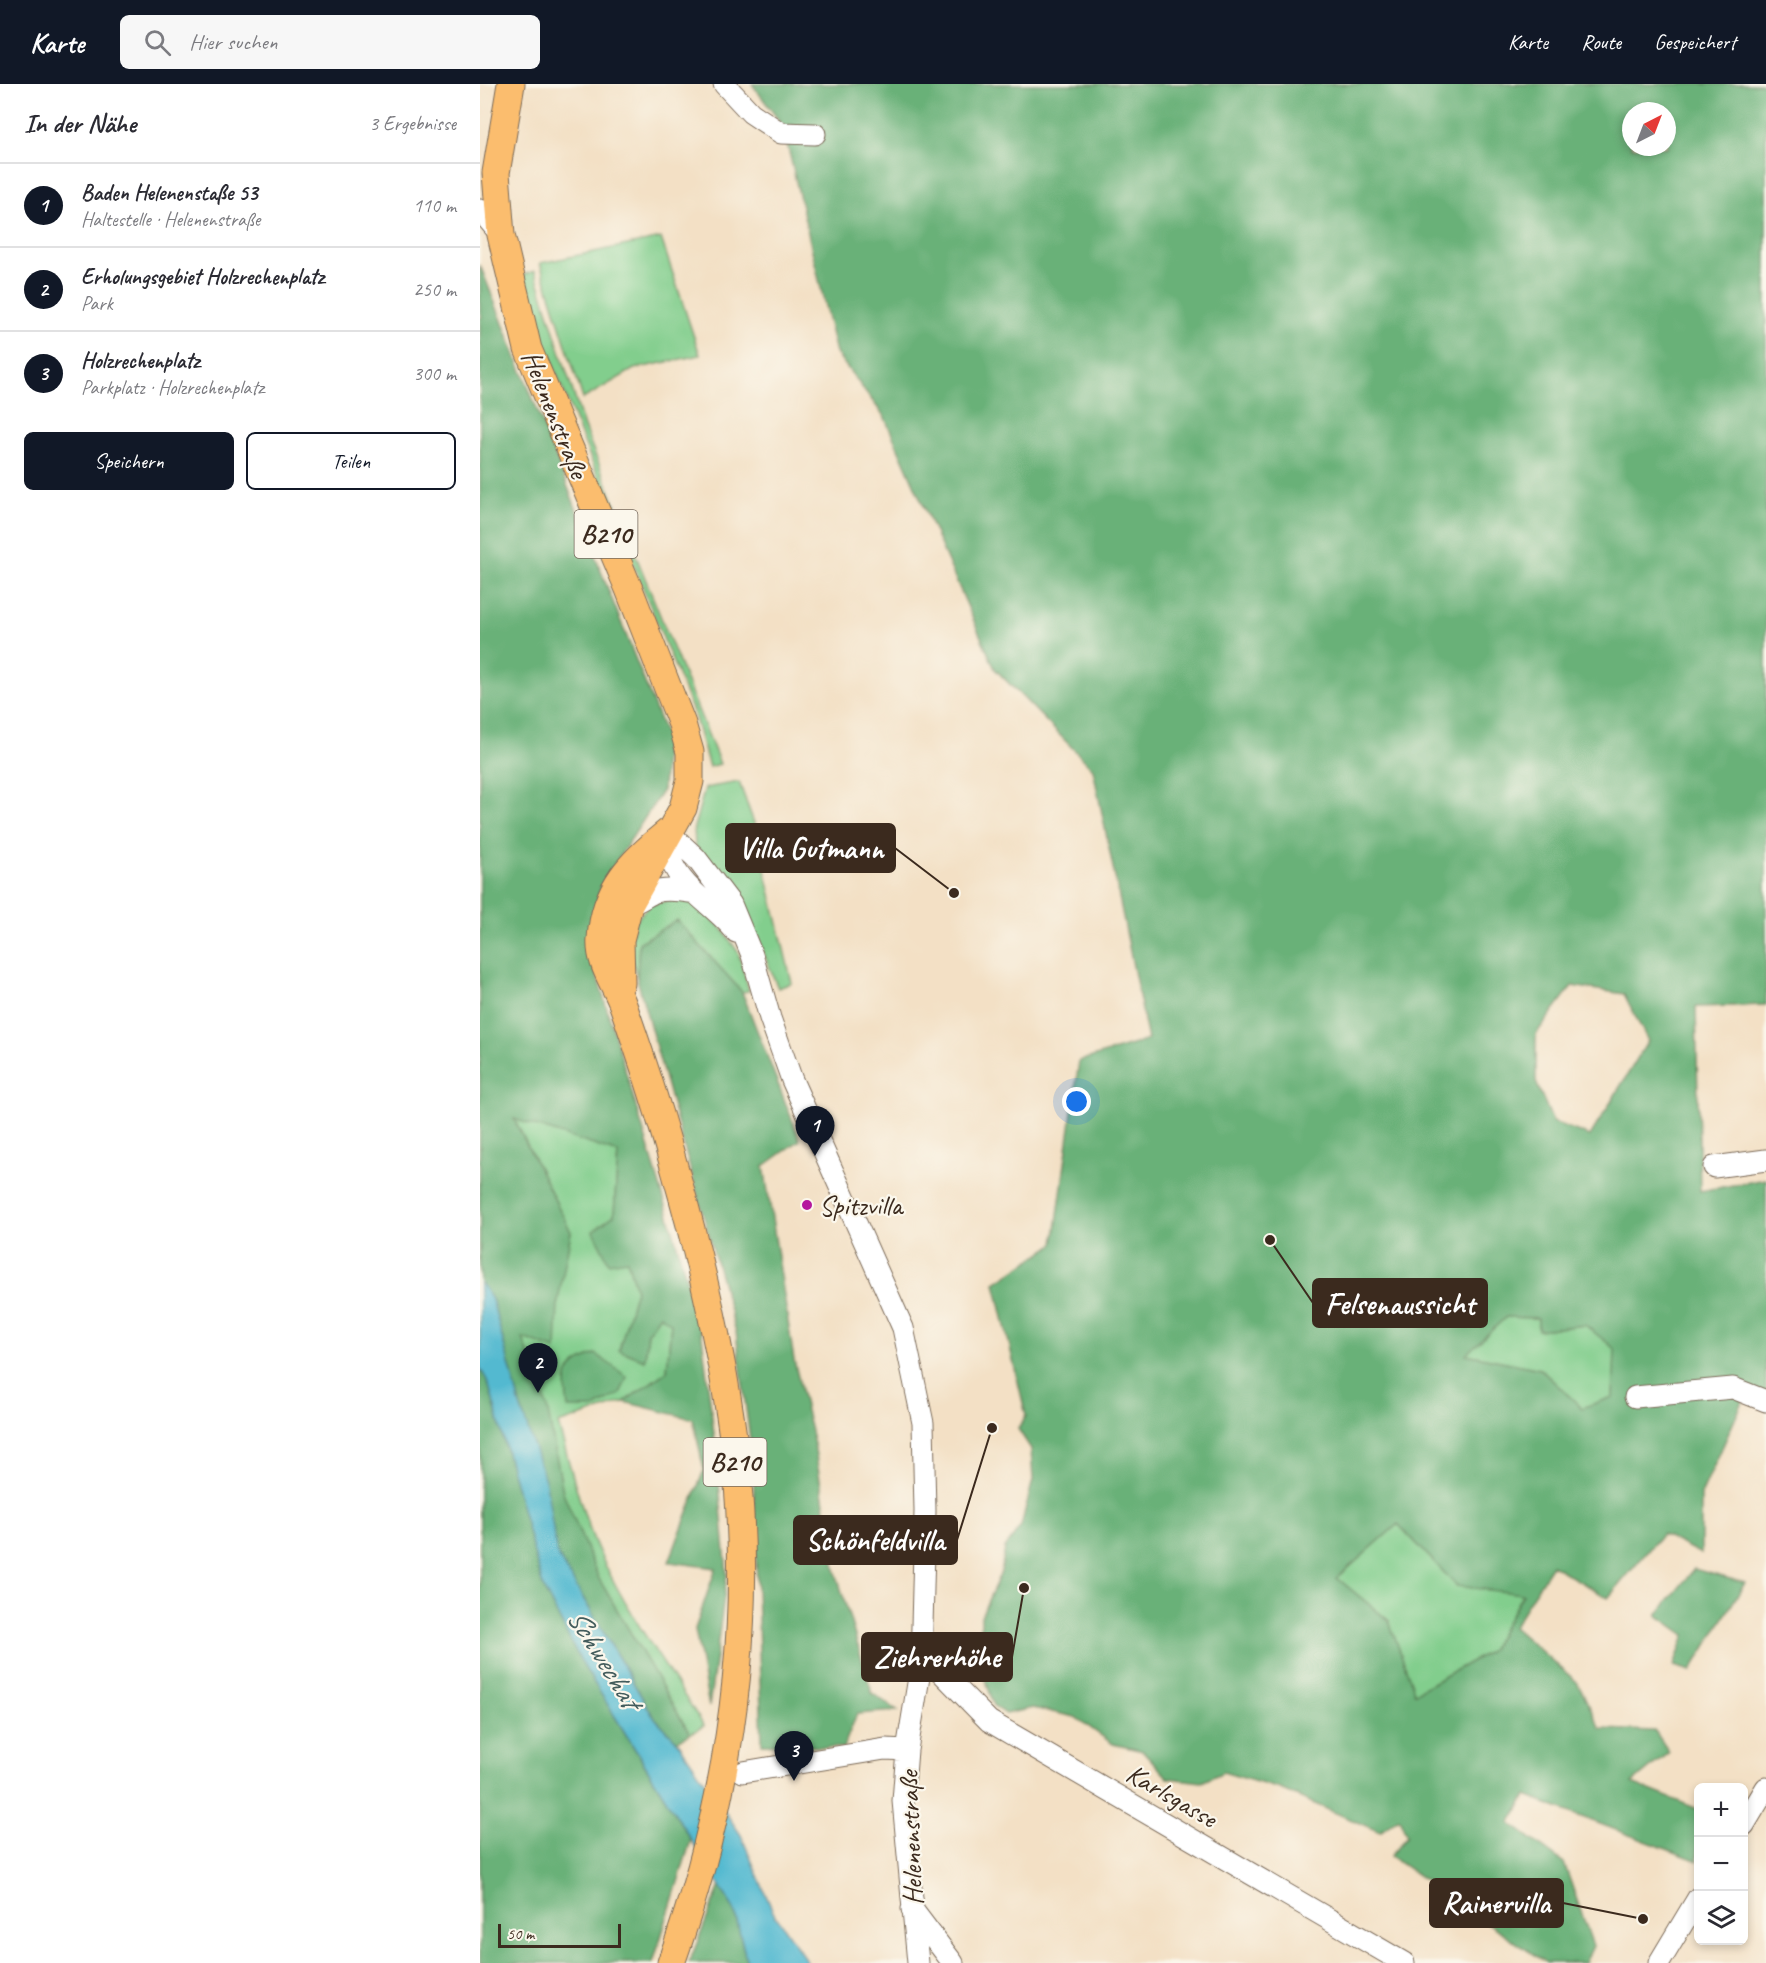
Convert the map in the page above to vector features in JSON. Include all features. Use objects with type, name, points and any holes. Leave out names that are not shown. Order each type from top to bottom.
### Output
[{"type":"main road","name":"Helenenstraße","points":[[511,84],[496,173],[490,227],[528,349],[633,600],[682,724],[690,752],[690,781],[683,808],[629,905]]},
{"type":"main road","name":"B210","points":[[668,832],[638,856],[619,882],[607,907],[601,940],[604,965],[622,1002],[660,1119],[710,1303],[726,1392],[738,1489],[741,1562],[738,1670],[716,1813],[687,1921],[672,1963]]},
{"type":"main road","name":"B210","points":[[622,1002],[620,940],[629,905]]},
{"type":"street","points":[[724,84],[751,114],[781,133],[815,134]]},
{"type":"street","points":[[480,210],[490,227]]},
{"type":"street","name":"Helenenstraße","points":[[668,832],[670,858],[676,871],[694,893],[725,918],[752,955]]},
{"type":"street","name":"Helenenstraße","points":[[668,832],[696,858],[731,904],[752,955],[770,1018],[792,1080],[903,1328],[923,1423],[925,1511],[921,1665],[907,1750],[903,1802],[918,1963]]},
{"type":"street","points":[[629,905],[640,902],[656,892],[676,890],[694,893]]},
{"type":"street","points":[[1714,1167],[1766,1160]]},
{"type":"street","points":[[1635,1396],[1733,1388],[1766,1401]]},
{"type":"street","name":"Karlsgasse","points":[[921,1665],[939,1670],[989,1721],[1404,1963]]},
{"type":"street","points":[[743,1772],[885,1749],[907,1750]]},
{"type":"street","points":[[1748,1817],[1766,1788]]},
{"type":"street","points":[[1659,1963],[1694,1905]]},
{"type":"street","points":[[912,1909],[953,1963]]},
{"type":"green space","points":[[752,84],[1766,84],[1766,1005],[1696,1007],[1700,1191],[1766,1179],[1766,1395],[1749,1388],[1701,1495],[1701,1554],[1662,1534],[1608,1598],[1552,1565],[1513,1627],[1577,1682],[1601,1729],[1655,1731],[1669,1752],[1632,1783],[1694,1807],[1694,1859],[1526,1796],[1510,1823],[1564,1863],[1593,1946],[1585,1963],[1546,1963],[1390,1856],[1407,1836],[1399,1818],[1380,1832],[1280,1789],[1223,1772],[1202,1782],[1168,1778],[1143,1751],[1113,1744],[1075,1717],[1033,1708],[1006,1714],[994,1706],[981,1665],[981,1616],[1001,1572],[1005,1548],[1021,1526],[1033,1480],[1031,1449],[1018,1429],[1026,1416],[995,1283],[1054,1244],[1079,1061],[1148,1040],[1093,769],[995,669],[884,416],[836,353],[783,126]],"holes":[[[1572,986],[1624,994],[1648,1041],[1590,1136],[1553,1122],[1536,1082],[1536,1034]],[[1506,1317],[1538,1318],[1538,1330],[1585,1325],[1615,1349],[1613,1397],[1582,1408],[1540,1369],[1466,1354]],[[1398,1524],[1457,1586],[1523,1594],[1490,1651],[1415,1693],[1389,1621],[1337,1578]]]},
{"type":"green space","points":[[661,238],[700,355],[634,369],[583,399],[540,263]]},
{"type":"green space","points":[[480,265],[666,736],[663,790],[601,885],[588,946],[669,1216],[702,1336],[716,1450],[727,1575],[709,1707],[695,1629],[716,1568],[669,1562],[704,1470],[693,1419],[624,1402],[667,1371],[671,1323],[660,1315],[648,1332],[645,1360],[619,1350],[636,1290],[627,1260],[609,1263],[593,1231],[614,1215],[618,1153],[514,1119],[571,1232],[558,1301],[556,1350],[523,1338],[547,1407],[563,1492],[599,1579],[690,1734],[677,1741],[653,1716],[557,1554],[544,1481],[520,1405],[492,1299],[480,1282],[480,320],[482,316],[480,312]]},
{"type":"green space","points":[[535,271],[584,427],[720,764],[709,767],[694,714],[534,318],[522,275]]},
{"type":"green space","points":[[739,782],[754,823],[792,983],[778,988],[752,925],[725,883],[695,845],[694,827],[705,788]]},
{"type":"green space","points":[[689,900],[721,927],[738,952],[749,991],[742,992],[677,921],[639,943],[637,979],[629,946],[635,921],[650,904]]},
{"type":"green space","points":[[677,920],[742,992],[800,1140],[764,1166],[794,1360],[814,1444],[835,1569],[872,1693],[898,1711],[857,1714],[843,1748],[762,1744],[753,1462],[736,1332],[637,979],[639,943]]},
{"type":"green space","points":[[480,1024],[563,1268],[571,1232],[514,1118],[618,1153],[614,1215],[636,1290],[619,1350],[645,1360],[648,1333],[660,1314],[671,1323],[667,1371],[624,1402],[558,1424],[582,1506],[600,1554],[636,1620],[704,1726],[677,1741],[557,1554],[492,1299],[480,1282]]},
{"type":"green space","points":[[1506,1317],[1538,1318],[1538,1330],[1585,1325],[1616,1349],[1613,1397],[1582,1408],[1540,1369],[1465,1354]]},
{"type":"green space","points":[[596,1354],[627,1377],[620,1394],[594,1408],[568,1408],[566,1379],[568,1373],[577,1363]]},
{"type":"green space","points":[[480,1368],[488,1382],[543,1587],[583,1665],[691,1840],[653,1963],[480,1963]]},
{"type":"green space","points":[[1398,1524],[1457,1586],[1523,1593],[1490,1651],[1414,1693],[1389,1621],[1337,1578]]},
{"type":"green space","points":[[1694,1569],[1745,1583],[1691,1671],[1674,1666],[1685,1635],[1657,1615]]},
{"type":"green space","points":[[720,1886],[734,1909],[747,1963],[689,1963]]},
{"type":"water","name":"Schwechat","points":[[480,1282],[492,1299],[520,1405],[546,1483],[557,1554],[653,1716],[677,1741],[741,1835],[773,1912],[808,1963],[747,1963],[734,1909],[583,1665],[543,1587],[488,1382],[480,1368]]},
{"type":"place","name":"Villa Gutmann","points":[[954,893]]},
{"type":"place","name":"Baden Helenenstaße 53","points":[[815,1156]]},
{"type":"place","name":"Spitzvilla","points":[[807,1205]]},
{"type":"place","name":"Felsenaussicht","points":[[1270,1240]]},
{"type":"place","name":"Erholungsgebiet Holzrechenplatz","points":[[538,1393]]},
{"type":"place","name":"Schönfeldvilla","points":[[992,1428]]},
{"type":"place","name":"Ziehrerhöhe","points":[[1024,1588]]},
{"type":"place","name":"Holzrechenplatz","points":[[794,1781]]},
{"type":"place","name":"Rainervilla","points":[[1643,1919]]}]
